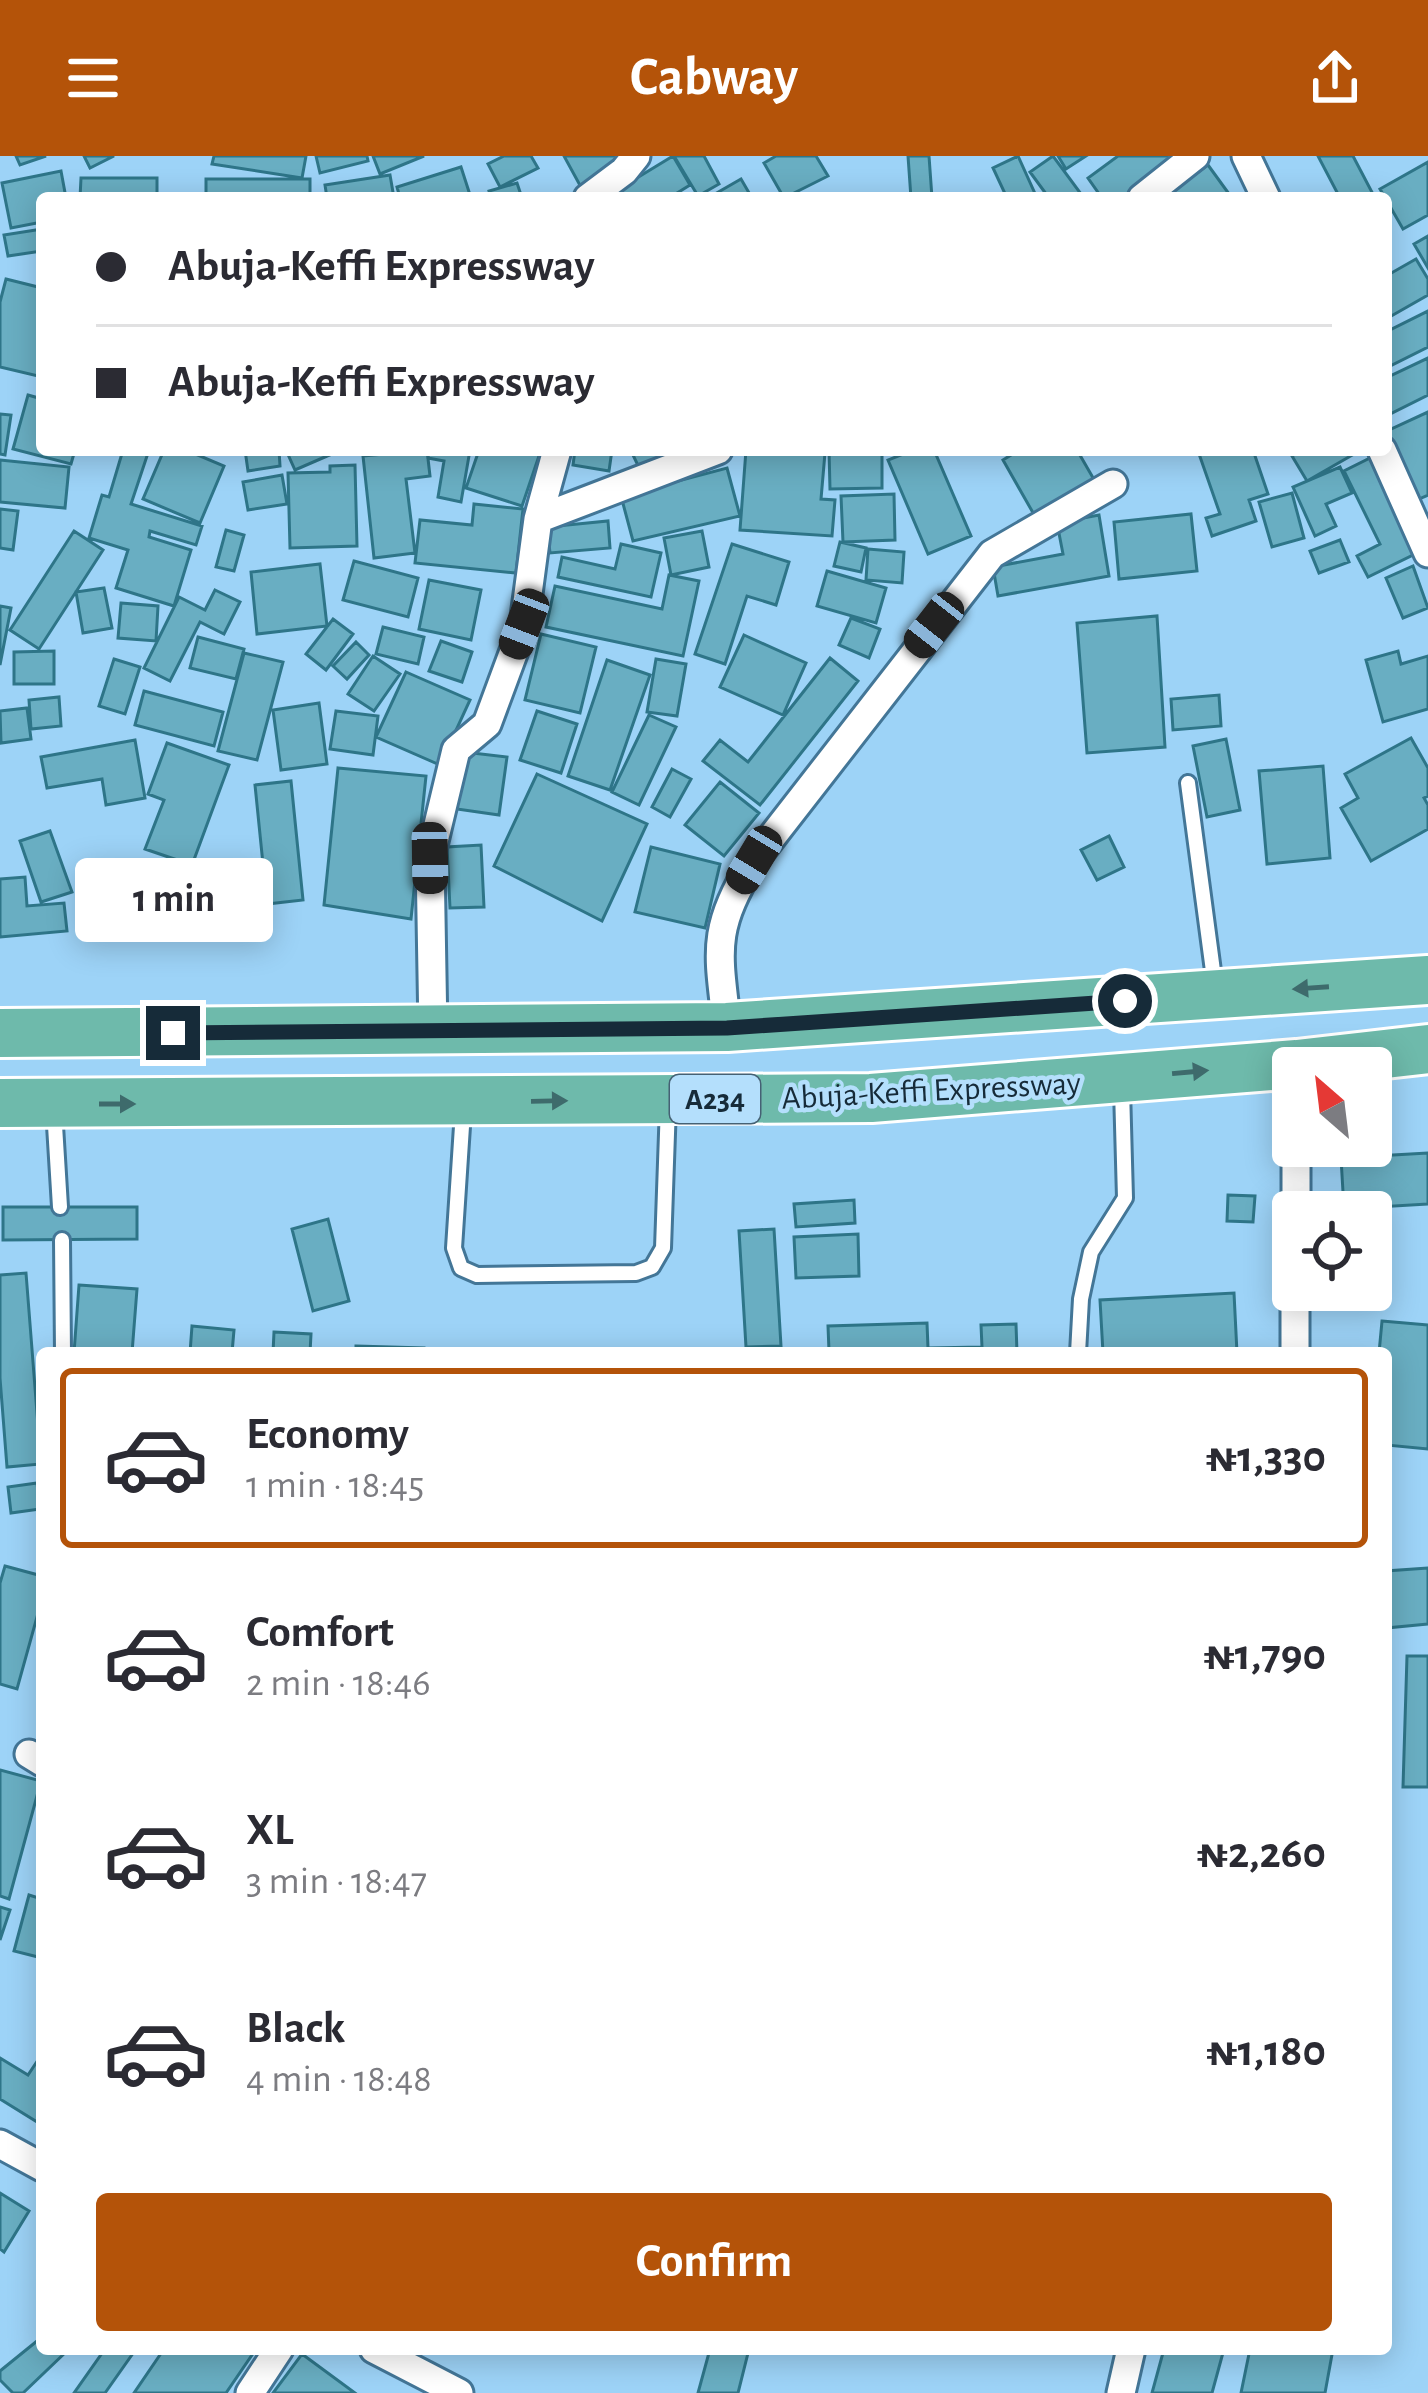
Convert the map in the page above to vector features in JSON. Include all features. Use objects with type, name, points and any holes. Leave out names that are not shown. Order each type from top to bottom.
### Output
[{"type":"highway","name":"A234","points":[[0,1033],[727,1028],[1428,980]]},
{"type":"highway","name":"Abuja-Keffi Expressway","points":[[1392,1054],[1428,1049]]},
{"type":"highway","name":"Abuja-Keffi Expressway","points":[[0,1103],[871,1098],[1272,1068]]},
{"type":"street","points":[[596,192],[636,156]]},
{"type":"street","points":[[1150,192],[1195,156]]},
{"type":"street","points":[[1246,156],[1263,192]]},
{"type":"street","points":[[433,1032],[430,858],[456,750],[487,724],[524,624],[538,519],[555,456]]},
{"type":"street","points":[[538,519],[702,456]]},
{"type":"street","points":[[1385,456],[1428,554]]},
{"type":"street","points":[[727,1028],[717,944],[731,898],[754,860],[992,554],[1113,484]]},
{"type":"street","points":[[1295,1311],[1295,1347]]},
{"type":"street","points":[[0,2144],[36,2164]]},
{"type":"street","points":[[250,2393],[275,2355]]},
{"type":"street","points":[[386,2355],[459,2393]]},
{"type":"street","points":[[1120,2393],[1130,2355]]},
{"type":"lane","points":[[1188,782],[1216,995]]},
{"type":"lane","points":[[1078,1347],[1081,1299],[1091,1252],[1125,1198],[1121,1078]]},
{"type":"lane","points":[[464,1102],[454,1249],[461,1268],[477,1275],[636,1274],[652,1267],[663,1248],[668,1100]]},
{"type":"lane","points":[[53,1104],[60,1207]]},
{"type":"lane","points":[[62,1240],[63,1347]]},
{"type":"building","points":[[16,156],[46,156],[20,165]]},
{"type":"building","points":[[84,156],[114,156],[90,168]]},
{"type":"building","points":[[214,156],[306,156],[302,178],[212,164]]},
{"type":"building","points":[[316,156],[367,156],[368,161],[320,173]]},
{"type":"building","points":[[373,156],[424,156],[380,174]]},
{"type":"building","points":[[504,156],[531,156],[538,168],[500,187],[488,164]]},
{"type":"building","points":[[564,156],[615,156],[621,167],[582,189]]},
{"type":"building","points":[[673,156],[690,185],[679,192],[614,192]]},
{"type":"building","points":[[674,156],[704,156],[719,184],[696,192]]},
{"type":"building","points":[[776,156],[816,156],[828,176],[796,192],[781,192],[764,163]]},
{"type":"building","points":[[908,156],[929,156],[932,192],[911,192]]},
{"type":"building","points":[[1018,156],[1034,192],[1004,192],[993,168]]},
{"type":"building","points":[[1053,156],[1080,192],[1045,192],[1030,172]]},
{"type":"building","points":[[1058,156],[1086,156],[1066,169]]},
{"type":"building","points":[[1118,156],[1186,156],[1135,192],[1098,192],[1088,178]]},
{"type":"building","points":[[1318,156],[1353,156],[1372,192],[1337,192]]},
{"type":"building","points":[[1428,162],[1428,215],[1403,229],[1392,210],[1392,192],[1380,189]]},
{"type":"building","points":[[1208,165],[1228,192],[1170,192]]},
{"type":"building","points":[[461,167],[469,192],[398,192],[397,187]]},
{"type":"building","points":[[61,171],[65,192],[36,192],[36,223],[11,228],[2,183]]},
{"type":"building","points":[[390,175],[393,192],[326,192],[325,185]]},
{"type":"building","points":[[81,178],[157,178],[157,192],[80,192]]},
{"type":"building","points":[[206,179],[310,179],[310,192],[206,192]]},
{"type":"building","points":[[741,179],[749,192],[718,192]]},
{"type":"building","points":[[517,183],[520,192],[489,192]]},
{"type":"building","points":[[36,230],[36,252],[8,256],[4,235]]},
{"type":"building","points":[[1428,236],[1428,268],[1414,244]]},
{"type":"building","points":[[1416,259],[1428,279],[1428,295],[1392,316],[1392,273]]},
{"type":"building","points":[[6,279],[36,286],[36,376],[0,367],[0,302]]},
{"type":"building","points":[[1428,311],[1428,347],[1392,365],[1392,329]]},
{"type":"building","points":[[1428,358],[1428,395],[1392,413],[1392,375]]},
{"type":"building","points":[[28,395],[36,397],[36,455],[13,449]]},
{"type":"building","points":[[1428,412],[1428,495],[1419,499],[1392,442],[1392,429]]},
{"type":"building","points":[[0,414],[11,415],[5,455],[0,454]]},
{"type":"building","points":[[40,456],[73,456],[71,464]]},
{"type":"building","points":[[121,456],[147,456],[131,504],[202,526],[196,545],[150,531],[149,537],[191,550],[174,606],[116,588],[128,550],[89,538],[102,495],[109,497]]},
{"type":"building","points":[[161,456],[200,456],[224,466],[200,523],[143,499]]},
{"type":"building","points":[[246,456],[279,456],[280,466],[248,471]]},
{"type":"building","points":[[289,456],[327,456],[295,470]]},
{"type":"building","points":[[363,456],[428,456],[430,476],[406,479],[415,553],[374,558]]},
{"type":"building","points":[[469,456],[461,502],[438,497],[444,461],[428,458]]},
{"type":"building","points":[[477,456],[539,456],[522,506],[466,488]]},
{"type":"building","points":[[574,456],[611,456],[609,471],[573,465]]},
{"type":"building","points":[[633,456],[680,456],[681,459],[643,476]]},
{"type":"building","points":[[746,456],[825,456],[821,499],[835,500],[832,536],[740,530]]},
{"type":"building","points":[[829,456],[882,456],[882,488],[830,489]]},
{"type":"building","points":[[937,456],[971,536],[928,554],[888,460]]},
{"type":"building","points":[[1009,456],[1080,456],[1096,483],[1036,518],[1003,460]]},
{"type":"building","points":[[1200,456],[1255,456],[1268,494],[1249,500],[1256,521],[1212,536],[1206,518],[1220,514]]},
{"type":"building","points":[[1292,456],[1351,456],[1307,481]]},
{"type":"building","points":[[1372,457],[1419,552],[1368,577],[1357,556],[1380,544],[1344,471]]},
{"type":"building","points":[[0,460],[69,467],[65,508],[0,502]]},
{"type":"building","points":[[355,465],[357,546],[290,548],[288,473],[330,472],[330,466]]},
{"type":"building","points":[[1340,467],[1352,493],[1326,504],[1336,526],[1315,536],[1293,487]]},
{"type":"building","points":[[727,468],[740,516],[633,541],[621,496]]},
{"type":"building","points":[[282,475],[287,504],[248,510],[243,482]]},
{"type":"building","points":[[1292,493],[1304,538],[1272,547],[1259,502]]},
{"type":"building","points":[[894,494],[895,540],[843,542],[841,496]]},
{"type":"building","points":[[474,504],[523,509],[516,573],[415,563],[420,520],[472,525]]},
{"type":"building","points":[[0,509],[18,511],[13,550],[0,548]]},
{"type":"building","points":[[1191,514],[1197,571],[1119,579],[1114,522]]},
{"type":"building","points":[[1099,515],[1109,576],[998,596],[993,567],[1063,554],[1057,523]]},
{"type":"building","points":[[608,521],[610,548],[550,553],[547,527]]},
{"type":"building","points":[[226,530],[244,535],[234,571],[216,567]]},
{"type":"building","points":[[74,531],[103,550],[39,649],[10,630]]},
{"type":"building","points":[[702,531],[709,567],[671,575],[664,538]]},
{"type":"building","points":[[1340,540],[1349,562],[1319,573],[1310,551]]},
{"type":"building","points":[[840,542],[866,548],[861,572],[834,566]]},
{"type":"building","points":[[621,544],[661,553],[651,597],[558,577],[562,557],[615,569]]},
{"type":"building","points":[[732,544],[789,562],[776,605],[747,596],[725,664],[695,654]]},
{"type":"building","points":[[868,549],[904,552],[902,583],[866,580]]},
{"type":"building","points":[[354,561],[418,578],[408,617],[343,600]]},
{"type":"building","points":[[320,564],[327,626],[257,634],[251,572]]},
{"type":"building","points":[[1413,566],[1428,608],[1403,618],[1386,578]]},
{"type":"building","points":[[827,571],[886,588],[876,623],[817,606]]},
{"type":"building","points":[[669,575],[699,581],[683,656],[546,627],[555,586],[662,609]]},
{"type":"building","points":[[429,580],[481,590],[471,640],[419,629]]},
{"type":"building","points":[[104,588],[112,628],[83,633],[76,592]]},
{"type":"building","points":[[215,590],[240,602],[224,634],[200,622],[170,681],[144,668],[179,597],[205,610]]},
{"type":"building","points":[[121,603],[158,606],[156,641],[118,638]]},
{"type":"building","points":[[0,606],[11,608],[0,665]]},
{"type":"building","points":[[1157,616],[1165,747],[1087,753],[1077,623]]},
{"type":"building","points":[[851,618],[880,629],[869,658],[839,645]]},
{"type":"building","points":[[333,619],[353,634],[326,670],[306,654]]},
{"type":"building","points":[[383,627],[424,637],[418,664],[376,654]]},
{"type":"building","points":[[541,634],[596,647],[580,713],[525,700]]},
{"type":"building","points":[[744,635],[806,663],[783,715],[720,687]]},
{"type":"building","points":[[198,637],[244,649],[236,679],[190,668]]},
{"type":"building","points":[[441,641],[472,652],[462,682],[429,671]]},
{"type":"building","points":[[356,642],[369,655],[347,679],[333,666]]},
{"type":"building","points":[[54,651],[54,684],[14,684],[14,652]]},
{"type":"building","points":[[1398,651],[1401,664],[1428,656],[1428,709],[1383,722],[1366,660]]},
{"type":"building","points":[[244,653],[283,662],[257,760],[218,751]]},
{"type":"building","points":[[373,656],[400,674],[374,711],[348,694]]},
{"type":"building","points":[[830,658],[858,681],[760,805],[703,761],[720,740],[748,762]]},
{"type":"building","points":[[114,659],[140,667],[125,714],[99,706]]},
{"type":"building","points":[[656,659],[686,664],[677,716],[647,712]]},
{"type":"building","points":[[607,660],[650,675],[610,790],[568,776]]},
{"type":"building","points":[[406,672],[470,700],[440,765],[376,737]]},
{"type":"building","points":[[144,691],[223,712],[214,746],[135,725]]},
{"type":"building","points":[[1219,695],[1221,726],[1173,730],[1171,699]]},
{"type":"building","points":[[59,697],[61,726],[31,729],[29,700]]},
{"type":"building","points":[[319,703],[327,764],[281,770],[273,710]]},
{"type":"building","points":[[27,708],[31,739],[1,743],[0,711]]},
{"type":"building","points":[[336,711],[378,716],[373,755],[330,749]]},
{"type":"building","points":[[537,711],[577,724],[561,773],[520,760]]},
{"type":"building","points":[[649,715],[676,727],[639,805],[612,792]]},
{"type":"building","points":[[1411,738],[1428,768],[1428,796],[1424,798],[1428,829],[1371,861],[1341,808],[1358,798],[1345,774]]},
{"type":"building","points":[[1226,739],[1240,810],[1207,817],[1193,746]]},
{"type":"building","points":[[135,740],[145,798],[106,805],[102,779],[47,788],[41,757]]},
{"type":"building","points":[[167,743],[229,765],[192,865],[145,849],[164,800],[148,794]]},
{"type":"building","points":[[464,752],[507,757],[499,815],[457,809]]},
{"type":"building","points":[[1323,766],[1330,858],[1267,864],[1259,771]]},
{"type":"building","points":[[338,768],[426,776],[411,919],[324,905]]},
{"type":"building","points":[[672,769],[691,779],[670,817],[652,807]]},
{"type":"building","points":[[537,774],[647,824],[602,921],[494,866]]},
{"type":"building","points":[[291,781],[303,900],[267,904],[255,785]]},
{"type":"building","points":[[720,782],[759,813],[724,856],[685,825]]},
{"type":"building","points":[[50,831],[72,892],[41,902],[20,841]]},
{"type":"building","points":[[1109,836],[1124,867],[1097,880],[1081,850]]},
{"type":"building","points":[[481,845],[484,907],[450,908],[447,847]]},
{"type":"building","points":[[651,847],[720,864],[705,928],[635,912]]},
{"type":"building","points":[[25,877],[27,906],[64,903],[67,931],[0,937],[0,879]]},
{"type":"building","points":[[158,880],[161,909],[135,911],[133,882]]},
{"type":"building","points":[[1428,1153],[1428,1204],[1392,1206],[1392,1191],[1343,1191],[1342,1167],[1392,1167],[1392,1155]]},
{"type":"building","points":[[1228,1195],[1255,1196],[1253,1222],[1227,1221]]},
{"type":"building","points":[[854,1200],[855,1223],[796,1227],[794,1204]]},
{"type":"building","points":[[3,1207],[137,1207],[137,1239],[3,1240]]},
{"type":"building","points":[[328,1219],[349,1301],[313,1311],[292,1229]]},
{"type":"building","points":[[774,1229],[781,1346],[746,1347],[739,1231]]},
{"type":"building","points":[[858,1234],[859,1276],[796,1278],[794,1237]]},
{"type":"building","points":[[26,1273],[36,1464],[7,1467],[0,1378],[0,1275]]},
{"type":"building","points":[[79,1285],[137,1289],[132,1347],[74,1347]]},
{"type":"building","points":[[1234,1293],[1237,1347],[1103,1347],[1100,1300]]},
{"type":"building","points":[[1382,1321],[1428,1325],[1428,1449],[1392,1446],[1392,1347],[1380,1347]]},
{"type":"building","points":[[927,1323],[928,1347],[829,1347],[828,1326]]},
{"type":"building","points":[[1016,1324],[1017,1347],[982,1347],[981,1325]]},
{"type":"building","points":[[192,1326],[234,1330],[233,1347],[190,1347]]},
{"type":"building","points":[[274,1332],[311,1334],[310,1347],[273,1347]]},
{"type":"building","points":[[36,1483],[36,1510],[11,1513],[8,1487]]},
{"type":"building","points":[[5,1566],[36,1574],[36,1621],[17,1689],[0,1684],[0,1583]]},
{"type":"building","points":[[1428,1568],[1428,1624],[1392,1627],[1392,1571]]},
{"type":"building","points":[[1407,1656],[1428,1656],[1428,1787],[1403,1787]]},
{"type":"building","points":[[0,1770],[36,1780],[36,1799],[9,1899],[0,1896]]},
{"type":"building","points":[[29,1895],[36,1897],[36,1956],[14,1951]]},
{"type":"building","points":[[0,1907],[10,1910],[0,1940]]},
{"type":"building","points":[[0,2058],[28,2075],[36,2063],[36,2121],[0,2099]]},
{"type":"building","points":[[0,2193],[29,2211],[4,2252],[0,2249]]},
{"type":"building","points":[[36,2342],[36,2355],[63,2355],[23,2393],[13,2393],[0,2380],[0,2371]]},
{"type":"building","points":[[101,2355],[132,2355],[105,2393],[74,2393]]},
{"type":"building","points":[[160,2355],[252,2355],[226,2393],[134,2393]]},
{"type":"building","points":[[303,2355],[355,2393],[273,2393]]},
{"type":"building","points":[[708,2355],[748,2355],[738,2393],[698,2393]]},
{"type":"building","points":[[1162,2355],[1222,2355],[1212,2393],[1152,2393]]},
{"type":"building","points":[[1249,2355],[1332,2355],[1325,2393],[1241,2393]]},
{"type":"route","points":[[173,1033],[727,1028],[1125,1001]]}]
